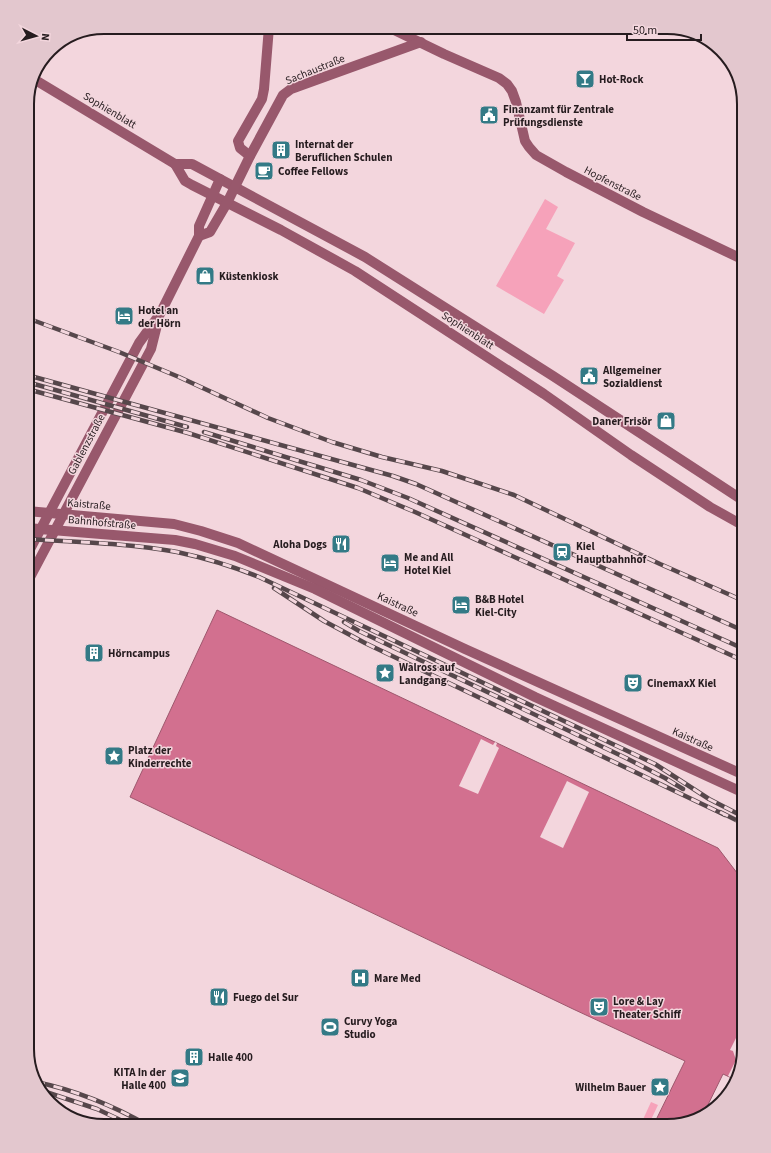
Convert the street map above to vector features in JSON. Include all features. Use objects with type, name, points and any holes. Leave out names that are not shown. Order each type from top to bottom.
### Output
[{"type":"main road","points":[[250,156],[240,148],[238,141],[262,99],[268,34]]},
{"type":"main road","points":[[403,34],[421,42]]},
{"type":"main road","name":"Sachaustraße","points":[[235,188],[250,156],[283,95],[291,89],[421,42]]},
{"type":"main road","name":"Hopfenstraße","points":[[421,42],[444,54],[499,78],[512,91],[525,141],[536,155],[644,212],[737,257]]},
{"type":"main road","name":"Sophienblatt","points":[[38,81],[175,164],[185,180],[213,196],[281,230],[355,271],[544,394],[631,455],[710,507],[737,522]]},
{"type":"main road","name":"Sophienblatt","points":[[175,164],[192,164],[365,257],[553,376],[737,496]]},
{"type":"main road","name":"Gablenzstraße","points":[[34,542],[139,343],[160,314],[199,236],[199,226],[220,179]]},
{"type":"main road","name":"Gablenzstraße","points":[[199,236],[210,232],[235,188]]},
{"type":"main road","name":"Gablenzstraße","points":[[34,570],[151,349],[160,314]]},
{"type":"main road","name":"Kaistraße","points":[[34,512],[170,523],[202,531],[238,543],[472,652],[737,772]]},
{"type":"main road","name":"Bahnhofstraße","points":[[34,529],[175,540]]},
{"type":"main road","name":"Kaistraße","points":[[175,540],[195,544],[235,556],[315,589],[535,697],[737,790]]},
{"type":"shaded area","points":[[545,199],[558,207],[546,229],[575,243],[557,276],[564,280],[544,314],[496,286]]},
{"type":"shaded area","points":[[217,610],[718,848],[737,873],[737,1049],[735,1067],[732,1076],[731,1078],[723,1074],[708,1105],[702,1110],[685,1117],[656,1119],[685,1061],[130,797]]},
{"type":"shaded area","points":[[651,1102],[658,1105],[651,1119],[643,1119]]},
{"type":"pier","points":[[481,739],[493,745],[495,742],[497,743],[496,746],[499,748],[478,794],[459,786]]},
{"type":"pier","points":[[567,781],[589,792],[563,848],[540,837]]},
{"type":"pier","points":[[737,1036],[736,1060],[733,1051],[730,1050]]},
{"type":"pier","points":[[736,1061],[731,1078],[728,1076]]},
{"type":"railway","points":[[34,321],[119,352],[179,377],[268,418],[332,442],[382,457],[442,471],[514,495],[660,564],[737,598]]},
{"type":"railway","points":[[34,377],[393,476],[416,484],[737,628]]},
{"type":"railway","points":[[34,384],[187,427]]},
{"type":"railway","points":[[34,391],[188,433],[358,488],[415,512],[737,658]]},
{"type":"railway","points":[[204,432],[361,480],[408,498],[737,646]]},
{"type":"railway","points":[[34,539],[102,543],[159,549],[198,557],[249,573],[655,764],[709,799],[737,813]]},
{"type":"railway","points":[[274,588],[324,621],[365,643],[725,815]]},
{"type":"railway","points":[[344,622],[359,631],[626,758],[683,789]]},
{"type":"railway","points":[[720,812],[737,820]]},
{"type":"railway","points":[[43,1083],[80,1094],[136,1119]]},
{"type":"railway","points":[[51,1094],[97,1109],[118,1119]]},
{"type":"place","name":"Hot-Rock","points":[[585,79]]},
{"type":"place","name":"Finanzamt für Zentrale Prüfungsdienste","points":[[489,115]]},
{"type":"place","name":"Internat der Beruflichen Schulen","points":[[281,150]]},
{"type":"place","name":"Coffee Fellows","points":[[264,171]]},
{"type":"place","name":"Küstenkiosk","points":[[205,276]]},
{"type":"place","name":"Hotel an der Hörn","points":[[124,316]]},
{"type":"place","name":"Allgemeiner Sozialdienst","points":[[589,376]]},
{"type":"place","name":"Daner Frisör","points":[[666,421]]},
{"type":"place","name":"Aloha Dogs","points":[[341,544]]},
{"type":"place","name":"Kiel Hauptbahnhof","points":[[562,552]]},
{"type":"place","name":"Me and All Hotel Kiel","points":[[390,563]]},
{"type":"place","name":"B&B Hotel Kiel-City","points":[[461,605]]},
{"type":"place","name":"Hörncampus","points":[[94,653]]},
{"type":"place","name":"Walross auf Landgang","points":[[385,673]]},
{"type":"place","name":"CinemaxX Kiel","points":[[633,683]]},
{"type":"place","name":"Platz der Kinderrechte","points":[[114,756]]},
{"type":"place","name":"Mare Med","points":[[360,978]]},
{"type":"place","name":"Fuego del Sur","points":[[219,997]]},
{"type":"place","name":"Lore & Lay Theater Schiff","points":[[599,1007]]},
{"type":"place","name":"Curvy Yoga Studio","points":[[330,1027]]},
{"type":"place","name":"Halle 400","points":[[194,1057]]},
{"type":"place","name":"KITA In der Halle 400","points":[[180,1078]]},
{"type":"place","name":"Wilhelm Bauer","points":[[660,1087]]}]
